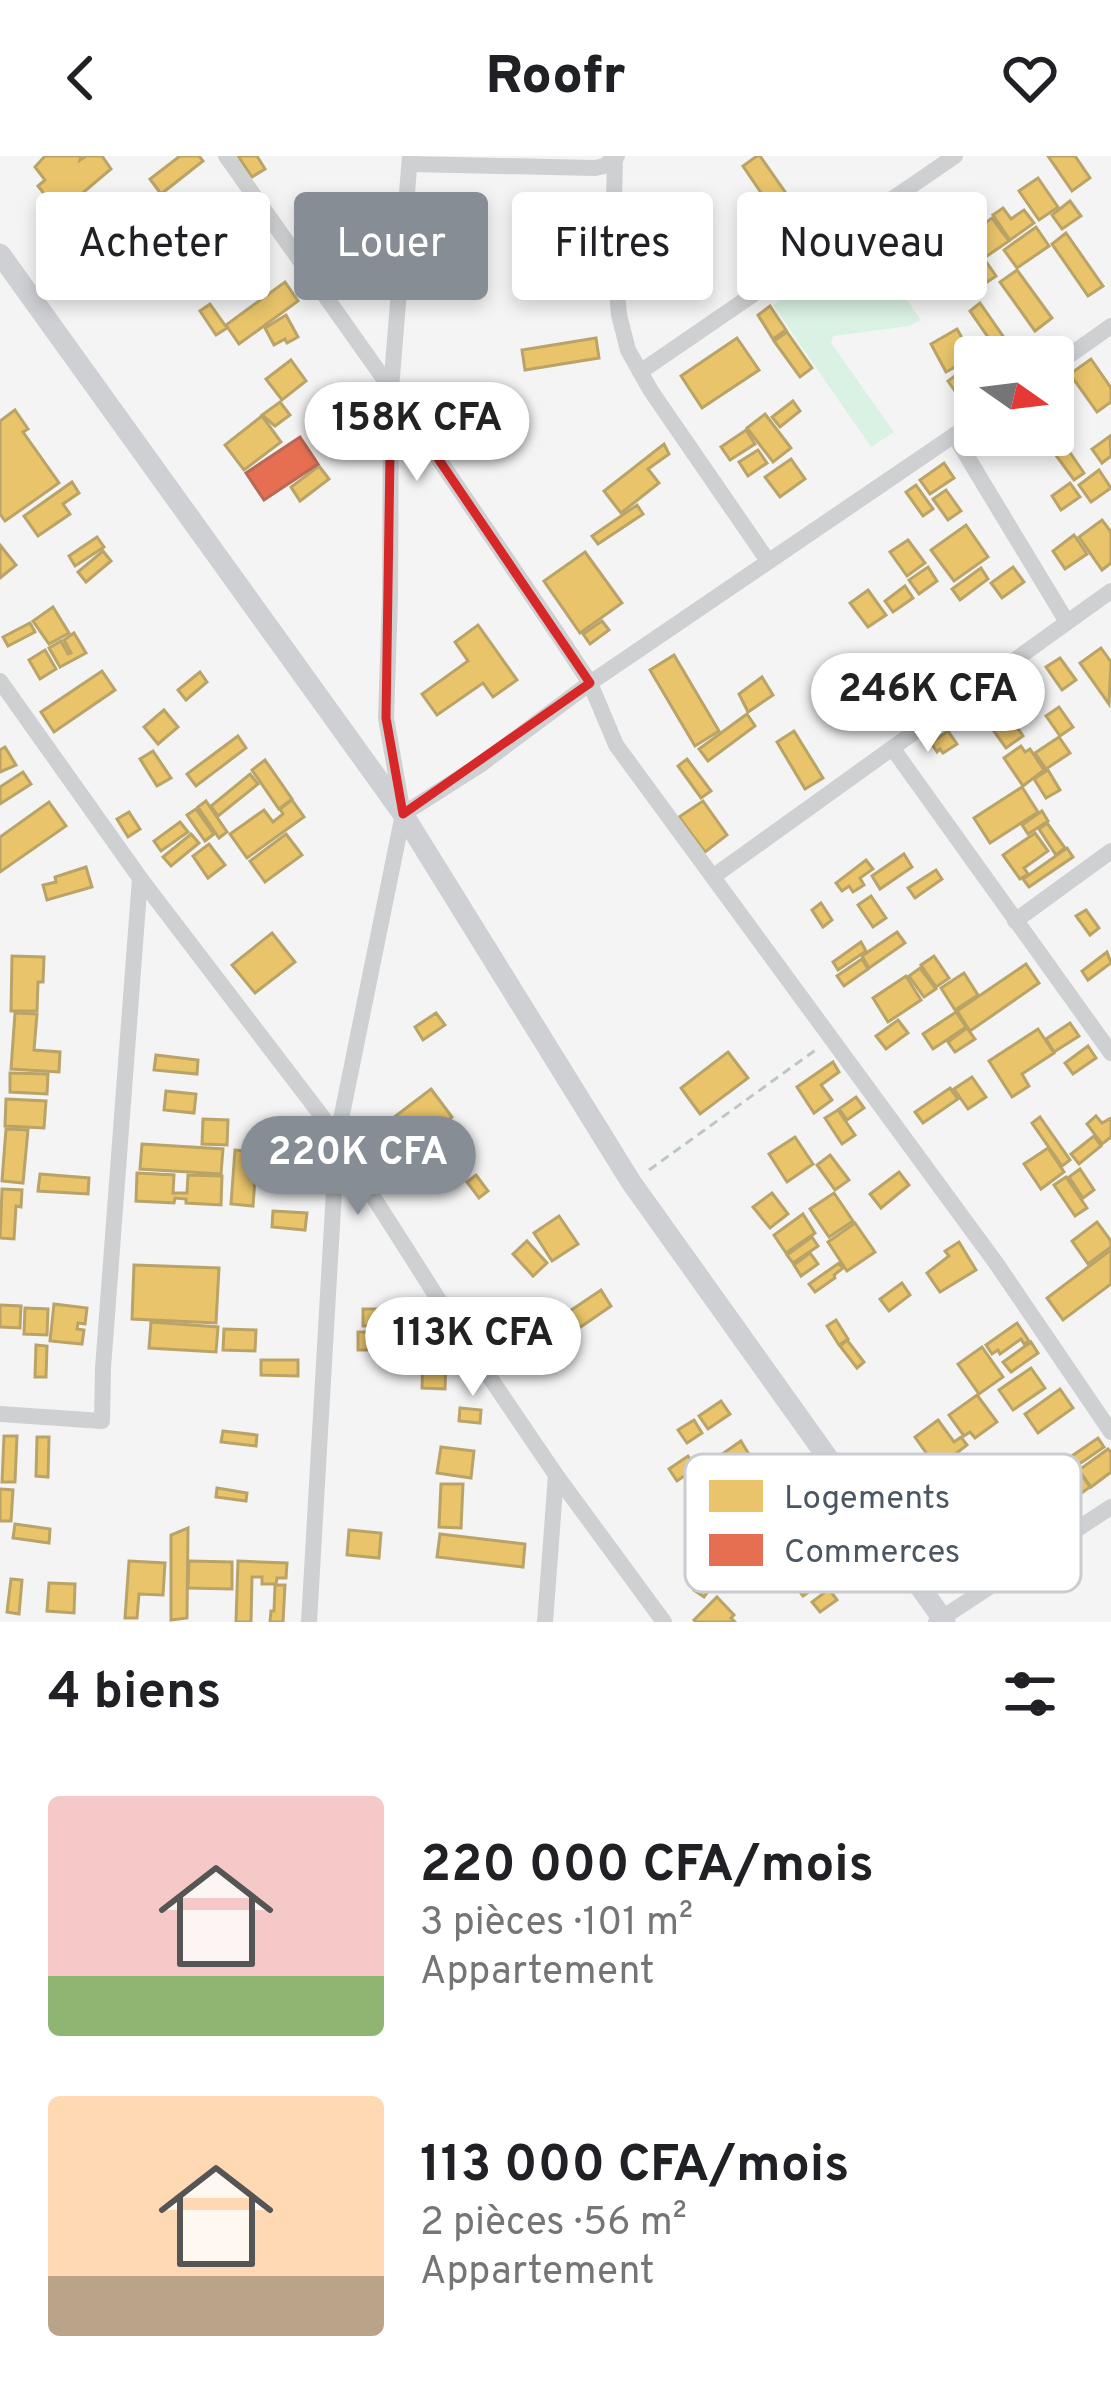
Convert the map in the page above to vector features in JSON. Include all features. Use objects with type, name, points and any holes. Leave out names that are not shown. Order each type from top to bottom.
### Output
[{"type":"street","points":[[226,156],[590,683],[616,745],[996,1263],[1111,1432]]},
{"type":"street","points":[[640,372],[956,156]]},
{"type":"street","points":[[309,1622],[337,1139],[403,814],[386,718],[391,389],[410,160],[595,168],[616,157],[613,244],[619,315],[628,350],[768,561]]},
{"type":"street","points":[[0,254],[403,814],[632,1182],[823,1454]]},
{"type":"street","points":[[1074,352],[1111,326]]},
{"type":"street","points":[[403,814],[954,435]]},
{"type":"street","points":[[967,456],[1067,622]]},
{"type":"street","points":[[715,877],[1111,591]]},
{"type":"street","points":[[0,682],[140,878],[337,1139],[465,1341],[664,1622]]},
{"type":"street","points":[[892,749],[1111,1054]]},
{"type":"street","points":[[1015,921],[1111,851]]},
{"type":"street","points":[[0,1414],[102,1420],[140,878]]},
{"type":"street","points":[[545,1622],[556,1475]]},
{"type":"street","points":[[1081,1527],[1111,1507]]},
{"type":"street","points":[[921,1592],[941,1621],[984,1592]]},
{"type":"path","points":[[632,1182],[832,1037]]},
{"type":"highlighted area","points":[[391,389],[590,683],[403,814],[386,718]]},
{"type":"green space","points":[[780,300],[907,300],[921,320],[909,326],[833,336],[831,343],[894,432],[871,447],[773,305]]},
{"type":"building: Logements","points":[[45,156],[81,156],[80,160],[102,156],[111,169],[84,192],[43,192],[38,186],[45,180],[35,167]]},
{"type":"building: Logements","points":[[180,156],[199,156],[203,161],[164,192],[150,179]]},
{"type":"building: Logements","points":[[238,156],[257,156],[265,169],[252,177]]},
{"type":"building: Logements","points":[[760,156],[785,192],[761,192],[743,166]]},
{"type":"building: Logements","points":[[1048,156],[1075,156],[1090,178],[1072,191]]},
{"type":"building: Logements","points":[[1038,178],[1058,207],[1039,220],[1019,191]]},
{"type":"building: Logements","points":[[1070,201],[1081,216],[1062,229],[1052,215]]},
{"type":"building: Logements","points":[[1003,208],[1011,219],[1024,210],[1034,223],[1010,240],[993,215]]},
{"type":"building: Logements","points":[[992,218],[1009,241],[987,256],[987,222]]},
{"type":"building: Logements","points":[[1036,227],[1049,246],[1017,268],[1004,250]]},
{"type":"building: Logements","points":[[1066,233],[1103,286],[1088,296],[1052,244]]},
{"type":"building: Logements","points":[[1017,270],[1052,318],[1035,331],[1000,282]]},
{"type":"building: Logements","points":[[285,282],[298,301],[239,344],[226,325],[260,300],[270,300],[270,293]]},
{"type":"building: Logements","points":[[980,303],[1003,336],[987,336],[970,311]]},
{"type":"building: Logements","points":[[210,304],[227,328],[216,335],[200,311]]},
{"type":"building: Logements","points":[[770,306],[786,330],[773,339],[758,315]]},
{"type":"building: Logements","points":[[286,315],[298,337],[274,345],[265,328]]},
{"type":"building: Logements","points":[[957,329],[961,336],[954,336],[954,368],[946,372],[931,344]]},
{"type":"building: Logements","points":[[787,332],[812,368],[800,377],[774,341]]},
{"type":"building: Logements","points":[[596,338],[599,358],[525,370],[522,350]]},
{"type":"building: Logements","points":[[737,338],[759,370],[702,408],[681,376]]},
{"type":"building: Logements","points":[[1091,359],[1111,388],[1111,402],[1097,412],[1074,380],[1074,371]]},
{"type":"building: Logements","points":[[291,360],[306,381],[282,400],[266,379]]},
{"type":"building: Logements","points":[[793,401],[800,411],[780,427],[772,417]]},
{"type":"building: Logements","points":[[280,402],[290,415],[275,426],[262,415]]},
{"type":"building: Logements","points":[[15,410],[28,429],[23,432],[59,483],[5,521],[0,514],[0,421]]},
{"type":"building: Logements","points":[[765,414],[791,448],[773,462],[747,428]]},
{"type":"building: Logements","points":[[262,416],[281,442],[244,470],[225,445]]},
{"type":"building: Logements","points":[[746,430],[755,444],[730,460],[721,447]]},
{"type":"building: Logements","points":[[1110,436],[1111,456],[1102,463],[1092,449]]},
{"type":"building: Logements","points":[[664,444],[669,454],[648,469],[659,483],[621,513],[604,491]]},
{"type":"building: Logements","points":[[758,450],[767,463],[748,476],[739,462]]},
{"type":"building: Logements","points":[[1056,456],[1072,456],[1084,473],[1074,480]]},
{"type":"building: Logements","points":[[791,459],[805,479],[780,497],[765,477]]},
{"type":"building: Logements","points":[[944,463],[954,478],[930,494],[920,480]]},
{"type":"building: Logements","points":[[319,466],[329,479],[300,501],[291,487]]},
{"type":"building: Logements","points":[[1099,470],[1111,488],[1091,502],[1079,485]]},
{"type":"building: Logements","points":[[72,482],[79,493],[63,504],[70,514],[38,536],[24,516]]},
{"type":"building: Logements","points":[[1070,483],[1080,497],[1061,510],[1052,496]]},
{"type":"building: Logements","points":[[916,485],[933,509],[923,516],[906,492]]},
{"type":"building: Logements","points":[[946,490],[961,511],[948,520],[933,499]]},
{"type":"building: Logements","points":[[637,505],[643,514],[598,544],[592,536]]},
{"type":"building: Logements","points":[[1102,520],[1111,532],[1111,563],[1102,570],[1079,537]]},
{"type":"building: Logements","points":[[966,525],[988,557],[954,581],[931,550]]},
{"type":"building: Logements","points":[[1074,535],[1087,554],[1065,569],[1053,551]]},
{"type":"building: Logements","points":[[97,537],[104,547],[75,566],[69,556]]},
{"type":"building: Logements","points":[[908,540],[925,563],[907,576],[890,552]]},
{"type":"building: Logements","points":[[0,545],[16,565],[0,578]]},
{"type":"building: Logements","points":[[103,551],[111,561],[86,582],[78,572]]},
{"type":"building: Logements","points":[[585,552],[622,603],[580,633],[544,581]]},
{"type":"building: Logements","points":[[928,567],[937,581],[919,594],[909,580]]},
{"type":"building: Logements","points":[[1013,567],[1024,582],[1002,598],[991,583]]},
{"type":"building: Logements","points":[[981,568],[988,579],[960,600],[952,589]]},
{"type":"building: Logements","points":[[905,586],[913,598],[893,612],[885,601]]},
{"type":"building: Logements","points":[[868,590],[886,615],[868,627],[850,603]]},
{"type":"building: Logements","points":[[53,607],[69,633],[49,644],[33,621]]},
{"type":"building: Logements","points":[[602,621],[609,630],[590,644],[583,634]]},
{"type":"building: Logements","points":[[30,623],[35,632],[8,646],[3,637]]},
{"type":"building: Logements","points":[[478,625],[517,680],[493,697],[483,683],[437,715],[422,694],[468,661],[455,642]]},
{"type":"building: Logements","points":[[74,633],[86,653],[60,667],[49,648],[61,641],[71,653],[64,640]]},
{"type":"building: Logements","points":[[1101,648],[1111,662],[1109,704],[1080,663]]},
{"type":"building: Logements","points":[[45,650],[56,669],[40,679],[29,660]]},
{"type":"building: Logements","points":[[674,655],[719,731],[695,746],[650,670]]},
{"type":"building: Logements","points":[[1060,658],[1076,680],[1062,690],[1046,667]]},
{"type":"building: Logements","points":[[102,671],[115,690],[54,732],[41,712]]},
{"type":"building: Logements","points":[[200,672],[207,682],[186,700],[178,690]]},
{"type":"building: Logements","points":[[762,677],[773,695],[748,712],[739,694]]},
{"type":"building: Logements","points":[[1003,707],[1023,736],[1006,748],[985,719]]},
{"type":"building: Logements","points":[[1059,707],[1073,727],[1060,736],[1046,716]]},
{"type":"building: Logements","points":[[164,710],[178,727],[158,744],[144,727]]},
{"type":"building: Logements","points":[[747,714],[755,726],[708,761],[699,749]]},
{"type":"building: Logements","points":[[794,731],[823,778],[805,789],[777,742]]},
{"type":"building: Logements","points":[[948,731],[957,744],[937,752],[931,743]]},
{"type":"building: Logements","points":[[238,736],[246,748],[196,786],[187,774]]},
{"type":"building: Logements","points":[[1059,737],[1070,753],[1046,769],[1035,753]]},
{"type":"building: Logements","points":[[1021,746],[1025,752],[1030,749],[1044,770],[1023,786],[1004,758]]},
{"type":"building: Logements","points":[[5,747],[16,765],[0,772],[0,750]]},
{"type":"building: Logements","points":[[153,751],[171,778],[157,786],[140,759]]},
{"type":"building: Logements","points":[[687,759],[711,791],[701,798],[678,766]]},
{"type":"building: Logements","points":[[265,760],[292,799],[279,809],[252,770]]},
{"type":"building: Logements","points":[[1048,770],[1060,790],[1046,798],[1034,779]]},
{"type":"building: Logements","points":[[23,772],[31,784],[0,804],[0,787]]},
{"type":"building: Logements","points":[[250,774],[258,784],[218,816],[211,806]]},
{"type":"building: Logements","points":[[1022,787],[1038,812],[990,843],[974,818]]},
{"type":"building: Logements","points":[[292,800],[304,817],[247,858],[230,834],[264,810],[273,822]]},
{"type":"building: Logements","points":[[206,801],[227,832],[219,838],[198,807]]},
{"type":"building: Logements","points":[[703,801],[727,835],[705,852],[679,817]]},
{"type":"building: Logements","points":[[49,802],[66,826],[0,872],[0,837]]},
{"type":"building: Logements","points":[[196,809],[214,834],[205,841],[187,815]]},
{"type":"building: Logements","points":[[1042,811],[1048,821],[1028,834],[1022,825]]},
{"type":"building: Logements","points":[[129,812],[140,829],[128,837],[117,819]]},
{"type":"building: Logements","points":[[180,822],[188,832],[161,851],[154,841]]},
{"type":"building: Logements","points":[[1047,823],[1065,848],[1056,855],[1039,829]]},
{"type":"building: Logements","points":[[1035,833],[1048,851],[1024,868],[1028,874],[1020,879],[1003,855]]},
{"type":"building: Logements","points":[[191,834],[199,843],[171,866],[163,857]]},
{"type":"building: Logements","points":[[286,834],[302,855],[265,882],[250,861]]},
{"type":"building: Logements","points":[[209,844],[225,865],[208,878],[193,856]]},
{"type":"building: Logements","points":[[1067,848],[1073,857],[1029,887],[1023,879]]},
{"type":"building: Logements","points":[[904,854],[912,867],[880,889],[872,876]]},
{"type":"building: Logements","points":[[866,860],[873,869],[860,878],[864,885],[853,892],[849,886],[842,891],[836,883]]},
{"type":"building: Logements","points":[[86,867],[92,887],[47,900],[43,885]]},
{"type":"building: Logements","points":[[936,870],[942,879],[915,898],[908,888]]},
{"type":"building: Logements","points":[[871,896],[886,918],[873,927],[858,905]]},
{"type":"building: Logements","points":[[821,903],[832,920],[823,927],[812,910]]},
{"type":"building: Logements","points":[[1086,910],[1099,928],[1090,935],[1076,916]]},
{"type":"building: Logements","points":[[897,932],[905,943],[869,968],[862,956]]},
{"type":"building: Logements","points":[[272,933],[295,962],[255,993],[232,965]]},
{"type":"building: Logements","points":[[861,942],[866,951],[838,970],[833,962]]},
{"type":"building: Logements","points":[[1107,952],[1111,963],[1088,980],[1082,971]]},
{"type":"building: Logements","points":[[12,956],[44,957],[37,1011],[11,1011]]},
{"type":"building: Logements","points":[[934,956],[949,978],[936,987],[921,965]]},
{"type":"building: Logements","points":[[862,959],[868,969],[844,986],[837,976]]},
{"type":"building: Logements","points":[[1026,964],[1039,983],[970,1031],[957,1011]]},
{"type":"building: Logements","points":[[920,968],[936,989],[924,997],[909,976]]},
{"type":"building: Logements","points":[[964,973],[978,995],[955,1010],[941,988]]},
{"type":"building: Logements","points":[[906,976],[921,1000],[888,1022],[873,998]]},
{"type":"building: Logements","points":[[956,1012],[966,1027],[933,1049],[923,1034]]},
{"type":"building: Logements","points":[[15,1013],[37,1014],[34,1050],[60,1052],[59,1072],[11,1069]]},
{"type":"building: Logements","points":[[436,1013],[445,1025],[423,1040],[415,1027]]},
{"type":"building: Logements","points":[[898,1020],[908,1033],[886,1049],[876,1036]]},
{"type":"building: Logements","points":[[1070,1023],[1079,1036],[1054,1052],[1046,1039]]},
{"type":"building: Logements","points":[[967,1028],[975,1039],[955,1052],[948,1042]]},
{"type":"building: Logements","points":[[1038,1029],[1054,1053],[1022,1074],[1029,1086],[1012,1097],[989,1061]]},
{"type":"building: Logements","points":[[1088,1046],[1096,1058],[1073,1074],[1065,1063]]},
{"type":"building: Logements","points":[[728,1052],[748,1078],[700,1114],[681,1088]]},
{"type":"building: Logements","points":[[156,1055],[198,1060],[197,1074],[154,1070]]},
{"type":"building: Logements","points":[[833,1062],[839,1072],[821,1085],[832,1100],[814,1113],[797,1087]]},
{"type":"building: Logements","points":[[10,1073],[48,1074],[47,1094],[10,1092]]},
{"type":"building: Logements","points":[[972,1077],[986,1097],[968,1109],[954,1089]]},
{"type":"building: Logements","points":[[950,1088],[958,1099],[923,1123],[915,1112]]},
{"type":"building: Logements","points":[[431,1089],[452,1117],[410,1149],[389,1121]]},
{"type":"building: Logements","points":[[166,1091],[196,1094],[194,1113],[164,1110]]},
{"type":"building: Logements","points":[[856,1097],[864,1108],[847,1120],[839,1109]]},
{"type":"building: Logements","points":[[6,1099],[46,1101],[44,1128],[5,1126]]},
{"type":"building: Logements","points":[[838,1110],[855,1135],[842,1144],[825,1118]]},
{"type":"building: Logements","points":[[1096,1116],[1102,1123],[1111,1118],[1111,1137],[1102,1144],[1087,1124]]},
{"type":"building: Logements","points":[[1040,1117],[1070,1160],[1062,1166],[1032,1123]]},
{"type":"building: Logements","points":[[203,1119],[228,1120],[227,1145],[202,1144]]},
{"type":"building: Logements","points":[[6,1129],[28,1130],[23,1183],[2,1181]]},
{"type":"building: Logements","points":[[1094,1136],[1101,1146],[1079,1164],[1071,1154]]},
{"type":"building: Logements","points":[[795,1137],[813,1164],[787,1182],[769,1154]]},
{"type":"building: Logements","points":[[142,1144],[223,1149],[221,1174],[140,1169]]},
{"type":"building: Logements","points":[[1048,1148],[1064,1172],[1041,1189],[1024,1164]]},
{"type":"building: Logements","points":[[235,1150],[257,1152],[253,1206],[231,1204]]},
{"type":"building: Logements","points":[[444,1150],[451,1159],[416,1187],[409,1178]]},
{"type":"building: Logements","points":[[830,1155],[849,1180],[835,1190],[817,1165]]},
{"type":"building: Logements","points":[[1080,1169],[1094,1190],[1083,1198],[1069,1177]]},
{"type":"building: Logements","points":[[899,1172],[909,1185],[881,1208],[870,1194]]},
{"type":"building: Logements","points":[[137,1173],[174,1175],[173,1193],[187,1193],[188,1175],[222,1176],[221,1205],[175,1198],[174,1203],[136,1201]]},
{"type":"building: Logements","points":[[40,1174],[89,1178],[88,1194],[38,1191]]},
{"type":"building: Logements","points":[[476,1175],[488,1191],[479,1198],[467,1182]]},
{"type":"building: Logements","points":[[1066,1177],[1087,1208],[1075,1216],[1054,1185]]},
{"type":"building: Logements","points":[[2,1189],[22,1190],[14,1239],[0,1238]]},
{"type":"building: Logements","points":[[772,1193],[788,1214],[770,1228],[753,1207]]},
{"type":"building: Logements","points":[[834,1193],[853,1221],[829,1237],[810,1209]]},
{"type":"building: Logements","points":[[273,1211],[307,1213],[305,1230],[272,1227]]},
{"type":"building: Logements","points":[[803,1214],[815,1233],[786,1253],[774,1235]]},
{"type":"building: Logements","points":[[559,1216],[578,1244],[552,1261],[534,1233]]},
{"type":"building: Logements","points":[[1097,1222],[1111,1247],[1088,1264],[1072,1241]]},
{"type":"building: Logements","points":[[855,1223],[875,1252],[847,1271],[828,1242]]},
{"type":"building: Logements","points":[[812,1237],[818,1246],[793,1263],[787,1255]]},
{"type":"building: Logements","points":[[527,1241],[547,1263],[533,1276],[513,1254]]},
{"type":"building: Logements","points":[[959,1242],[976,1270],[940,1292],[927,1273]]},
{"type":"building: Logements","points":[[1111,1250],[1111,1284],[1063,1320],[1047,1298]]},
{"type":"building: Logements","points":[[810,1253],[818,1264],[801,1276],[794,1265]]},
{"type":"building: Logements","points":[[839,1263],[843,1268],[835,1278],[815,1292],[809,1284]]},
{"type":"building: Logements","points":[[134,1265],[219,1268],[216,1323],[132,1319]]},
{"type":"building: Logements","points":[[902,1283],[910,1295],[889,1311],[880,1299]]},
{"type":"building: Logements","points":[[601,1290],[611,1306],[572,1333],[561,1317]]},
{"type":"building: Logements","points":[[54,1304],[87,1308],[85,1324],[78,1323],[77,1329],[84,1330],[82,1344],[50,1341]]},
{"type":"building: Logements","points":[[393,1304],[411,1305],[410,1331],[392,1331]]},
{"type":"building: Logements","points":[[0,1305],[21,1306],[20,1328],[0,1327]]},
{"type":"building: Logements","points":[[25,1308],[48,1309],[47,1335],[24,1334]]},
{"type":"building: Logements","points":[[363,1309],[388,1309],[388,1326],[363,1326]]},
{"type":"building: Logements","points":[[836,1320],[848,1339],[839,1345],[827,1326]]},
{"type":"building: Logements","points":[[151,1322],[218,1327],[216,1352],[149,1348]]},
{"type":"building: Logements","points":[[1017,1323],[1029,1341],[1024,1344],[1021,1339],[1000,1354],[998,1350],[992,1354],[986,1345]]},
{"type":"building: Logements","points":[[224,1329],[256,1330],[255,1351],[223,1350]]},
{"type":"building: Logements","points":[[358,1332],[385,1332],[385,1350],[358,1350]]},
{"type":"building: Logements","points":[[847,1340],[864,1362],[857,1368],[840,1346]]},
{"type":"building: Logements","points":[[1031,1342],[1038,1353],[1011,1372],[1003,1362]]},
{"type":"building: Logements","points":[[36,1345],[47,1346],[46,1377],[35,1377]]},
{"type":"building: Logements","points":[[982,1347],[1003,1377],[979,1394],[958,1364]]},
{"type":"building: Logements","points":[[423,1356],[446,1357],[445,1389],[422,1388]]},
{"type":"building: Logements","points":[[261,1360],[298,1360],[298,1376],[261,1375]]},
{"type":"building: Logements","points":[[1031,1368],[1045,1388],[1013,1410],[999,1390]]},
{"type":"building: Logements","points":[[1060,1389],[1073,1408],[1038,1433],[1025,1414]]},
{"type":"building: Logements","points":[[977,1395],[997,1422],[975,1438],[970,1432],[964,1436],[949,1415]]},
{"type":"building: Logements","points":[[721,1401],[730,1414],[708,1429],[699,1416]]},
{"type":"building: Logements","points":[[460,1408],[481,1410],[480,1423],[459,1421]]},
{"type":"building: Logements","points":[[694,1420],[702,1433],[687,1443],[678,1430]]},
{"type":"building: Logements","points":[[938,1420],[954,1442],[961,1437],[967,1445],[955,1454],[927,1454],[915,1437]]},
{"type":"building: Logements","points":[[223,1431],[257,1435],[256,1446],[221,1442]]},
{"type":"building: Logements","points":[[4,1436],[17,1436],[15,1482],[2,1482]]},
{"type":"building: Logements","points":[[37,1437],[49,1437],[48,1477],[36,1476]]},
{"type":"building: Logements","points":[[1098,1438],[1104,1447],[1081,1463],[1081,1454],[1075,1454]]},
{"type":"building: Logements","points":[[741,1441],[749,1454],[722,1454]]},
{"type":"building: Logements","points":[[441,1447],[474,1451],[471,1478],[437,1473]]},
{"type":"building: Logements","points":[[1108,1449],[1111,1452],[1111,1472],[1091,1487],[1081,1469]]},
{"type":"building: Logements","points":[[685,1458],[685,1476],[677,1481],[669,1469]]},
{"type":"building: Logements","points":[[441,1484],[463,1484],[461,1528],[439,1527]]},
{"type":"building: Logements","points":[[217,1488],[247,1493],[246,1501],[216,1497]]},
{"type":"building: Logements","points":[[0,1489],[13,1490],[11,1521],[0,1521]]},
{"type":"building: Logements","points":[[15,1524],[50,1529],[49,1543],[13,1538]]},
{"type":"building: Logements","points":[[188,1528],[187,1618],[171,1620],[171,1535]]},
{"type":"building: Logements","points":[[349,1530],[381,1533],[379,1558],[347,1555]]},
{"type":"building: Logements","points":[[440,1534],[525,1544],[523,1567],[437,1557]]},
{"type":"building: Logements","points":[[129,1561],[165,1563],[163,1595],[139,1594],[137,1618],[125,1618]]},
{"type":"building: Logements","points":[[189,1561],[232,1562],[232,1589],[188,1588]]},
{"type":"building: Logements","points":[[238,1561],[287,1563],[286,1578],[277,1578],[276,1584],[262,1584],[262,1577],[252,1577],[251,1622],[236,1622]]},
{"type":"building: Logements","points":[[11,1579],[22,1580],[19,1614],[7,1612]]},
{"type":"building: Logements","points":[[49,1583],[75,1584],[74,1613],[47,1611]]},
{"type":"building: Logements","points":[[275,1585],[285,1585],[283,1622],[270,1622]]},
{"type":"building: Logements","points":[[825,1592],[837,1600],[820,1612],[812,1602]]},
{"type":"building: Logements","points":[[717,1597],[735,1622],[696,1622],[694,1620]]},
{"type":"building: Commerces","points":[[300,437],[318,464],[264,500],[246,473]]}]
